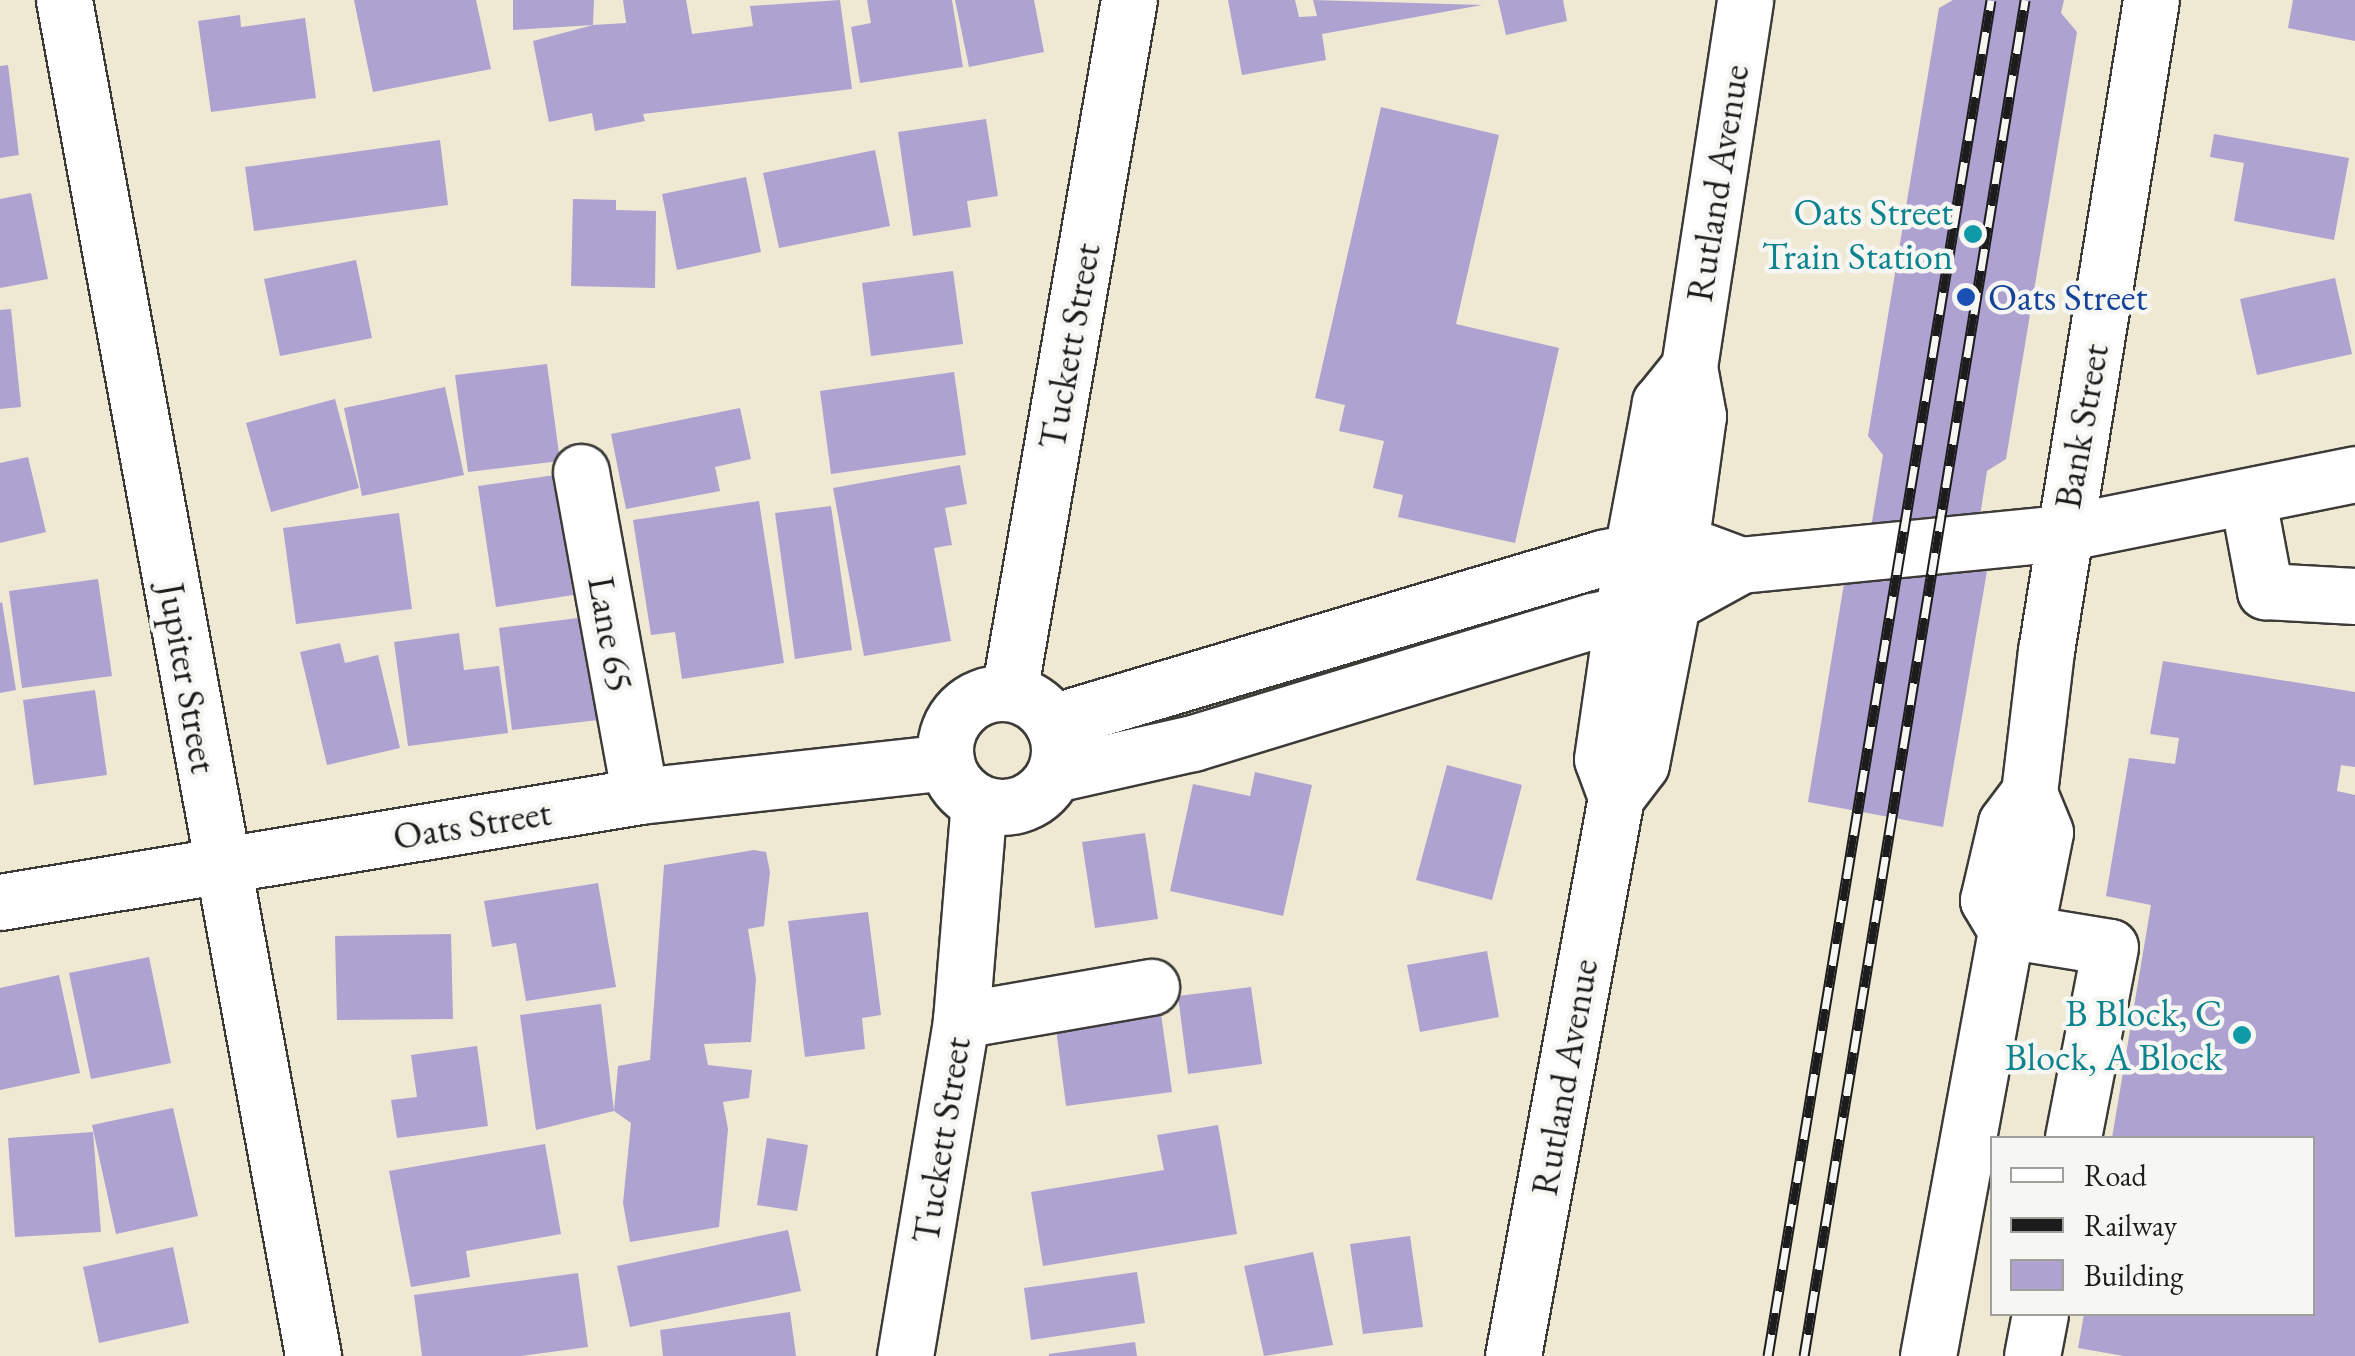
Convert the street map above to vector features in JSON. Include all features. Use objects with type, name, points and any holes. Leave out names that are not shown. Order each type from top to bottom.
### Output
[{"type":"street","name":"Jupiter Street","points":[[64,0],[313,1356]]},
{"type":"street","name":"Tuckett Street","points":[[1039,730],[1129,0]]},
{"type":"street","name":"Rutland Avenue","points":[[1513,1356],[1616,797],[1602,759],[1648,609],[1655,547],[1660,403],[1689,367],[1745,0]]},
{"type":"street","name":"Bank Street","points":[[1942,1353],[2006,930],[1988,900],[2006,823],[2029,794],[2063,533],[2151,0]]},
{"type":"street","name":"Lane 65","points":[[581,472],[640,796]]},
{"type":"street","points":[[1039,730],[1655,547],[1741,565],[2063,533],[2248,500],[2355,474]]},
{"type":"street","points":[[2248,500],[2266,592],[2355,596]]},
{"type":"street","points":[[1039,730],[1032,800],[1014,806],[963,782],[945,744],[959,712],[991,694],[1039,730],[1193,743],[1648,609],[1741,565]]},
{"type":"street","name":"Oats Street","points":[[0,902],[640,796],[963,782]]},
{"type":"street","name":"Tuckett Street","points":[[905,1356],[961,1020],[963,782]]},
{"type":"street","points":[[2006,930],[2110,946],[2073,1136]]},
{"type":"street","points":[[961,1020],[1150,987]]},
{"type":"street","points":[[2032,1356],[2040,1316]]},
{"type":"building","points":[[354,0],[476,0],[491,69],[373,92]]},
{"type":"building","points":[[513,0],[594,0],[593,25],[513,30]]},
{"type":"building","points":[[623,0],[686,0],[692,34],[753,26],[750,6],[840,0],[852,89],[643,114],[645,121],[595,131],[592,113],[549,122],[533,41],[593,25],[626,23],[628,36]]},
{"type":"building","points":[[867,0],[952,0],[963,67],[860,83],[851,27],[871,23]]},
{"type":"building","points":[[955,0],[1034,0],[1044,52],[969,67]]},
{"type":"building","points":[[1228,0],[1295,0],[1299,17],[1317,16],[1313,0],[1482,5],[1322,34],[1326,60],[1242,75]]},
{"type":"building","points":[[1498,0],[1563,0],[1567,21],[1506,35]]},
{"type":"building","name":"Oats Street Train Station","points":[[1953,0],[2064,0],[2061,13],[2077,32],[2006,459],[1987,471],[1973,561],[1987,571],[1943,827],[1808,802],[1850,547],[1869,540],[1883,455],[1868,436],[1939,8]]},
{"type":"building","points":[[2293,0],[2355,0],[2355,41],[2288,28]]},
{"type":"building","points":[[240,15],[241,27],[305,18],[316,98],[211,112],[198,21]]},
{"type":"building","points":[[8,65],[19,155],[0,158],[0,66]]},
{"type":"building","points":[[1381,107],[1499,135],[1456,324],[1559,348],[1515,543],[1398,517],[1403,495],[1373,488],[1384,441],[1339,431],[1345,405],[1315,398]]},
{"type":"building","points":[[986,119],[998,196],[967,201],[971,227],[913,236],[898,132]]},
{"type":"building","points":[[2214,134],[2349,158],[2334,240],[2234,221],[2244,163],[2210,157]]},
{"type":"building","points":[[440,140],[448,205],[254,231],[245,167]]},
{"type":"building","points":[[875,150],[890,226],[779,248],[763,173]]},
{"type":"building","points":[[746,177],[761,252],[677,270],[662,194]]},
{"type":"building","points":[[31,193],[48,279],[0,288],[0,199]]},
{"type":"building","points":[[573,199],[616,200],[616,210],[656,211],[655,288],[571,286]]},
{"type":"building","points":[[356,260],[372,338],[280,356],[264,279]]},
{"type":"building","points":[[953,271],[963,344],[871,356],[862,283]]},
{"type":"building","points":[[2335,278],[2352,354],[2257,375],[2240,299]]},
{"type":"building","points":[[11,309],[21,407],[0,409],[0,310]]},
{"type":"building","points":[[547,364],[560,461],[468,472],[455,375]]},
{"type":"building","points":[[954,372],[966,455],[831,474],[820,391]]},
{"type":"building","points":[[445,387],[464,475],[362,496],[344,408]]},
{"type":"building","points":[[335,399],[359,488],[271,512],[246,423]]},
{"type":"building","points":[[740,408],[751,459],[715,467],[720,491],[626,509],[611,434]]},
{"type":"building","points":[[28,457],[46,532],[0,543],[0,463]]},
{"type":"building","points":[[960,465],[967,504],[945,508],[952,545],[934,548],[951,641],[864,656],[833,488]]},
{"type":"building","points":[[555,475],[573,595],[496,607],[478,486]]},
{"type":"building","points":[[759,501],[784,663],[682,679],[675,632],[651,635],[633,520]]},
{"type":"building","points":[[831,506],[852,650],[795,659],[775,513]]},
{"type":"building","points":[[399,513],[412,609],[296,624],[283,528]]},
{"type":"building","points":[[98,579],[112,676],[22,688],[9,591]]},
{"type":"building","points":[[0,603],[16,690],[0,693]]},
{"type":"building","points":[[594,616],[607,719],[512,730],[499,628]]},
{"type":"building","points":[[459,633],[464,670],[499,666],[508,733],[408,746],[394,642]]},
{"type":"building","points":[[340,643],[345,663],[378,655],[400,748],[327,765],[300,652]]},
{"type":"building","name":"B Block, C Block, A Block","points":[[2163,661],[2355,692],[2355,767],[2341,765],[2337,791],[2355,795],[2355,1356],[2124,1356],[2078,1348],[2084,1316],[2315,1316],[2315,1136],[2112,1136],[2151,905],[2106,896],[2129,758],[2175,764],[2179,738],[2150,734]]},
{"type":"building","points":[[95,690],[107,775],[34,785],[23,700]]},
{"type":"building","points":[[1447,765],[1522,785],[1492,900],[1416,880]]},
{"type":"building","points":[[1255,772],[1312,785],[1283,916],[1170,891],[1193,784],[1250,796]]},
{"type":"building","points":[[1145,833],[1158,919],[1095,928],[1082,842]]},
{"type":"building","points":[[754,850],[766,852],[770,872],[764,926],[748,929],[756,979],[751,1042],[704,1044],[708,1065],[752,1070],[749,1098],[723,1102],[728,1129],[719,1227],[630,1242],[623,1203],[631,1123],[614,1111],[618,1066],[650,1060],[664,865]]},
{"type":"building","points":[[598,883],[616,987],[526,1001],[516,943],[492,947],[484,901]]},
{"type":"building","points":[[868,912],[881,1015],[862,1018],[865,1049],[805,1057],[788,921]]},
{"type":"building","points":[[451,934],[453,1019],[337,1020],[335,936]]},
{"type":"building","points":[[1487,951],[1499,1017],[1420,1032],[1407,965]]},
{"type":"building","points":[[149,957],[171,1063],[91,1079],[69,973]]},
{"type":"building","points":[[59,975],[80,1073],[0,1090],[0,988]]},
{"type":"building","points":[[1251,987],[1262,1064],[1188,1074],[1178,996]]},
{"type":"building","points":[[601,1004],[614,1111],[536,1130],[520,1015]]},
{"type":"building","points":[[1160,1007],[1172,1092],[1066,1106],[1055,1021]]},
{"type":"building","points":[[477,1046],[488,1126],[397,1138],[391,1100],[417,1097],[411,1055]]},
{"type":"building","points":[[173,1108],[198,1216],[116,1234],[92,1125]]},
{"type":"building","points":[[1218,1125],[1237,1234],[1043,1266],[1031,1192],[1164,1170],[1157,1135]]},
{"type":"building","points":[[93,1132],[101,1232],[15,1237],[8,1138]]},
{"type":"building","points":[[767,1138],[808,1145],[797,1211],[757,1205]]},
{"type":"building","points":[[545,1144],[561,1234],[466,1251],[470,1277],[411,1287],[389,1171]]},
{"type":"building","points":[[788,1230],[801,1291],[630,1327],[617,1266]]},
{"type":"building","points":[[1410,1236],[1423,1327],[1363,1334],[1350,1244]]},
{"type":"building","points":[[173,1247],[189,1323],[99,1343],[83,1267]]},
{"type":"building","points":[[1313,1252],[1333,1345],[1264,1356],[1244,1266]]},
{"type":"building","points":[[1137,1272],[1145,1323],[1031,1340],[1024,1288]]},
{"type":"building","points":[[578,1273],[588,1347],[521,1356],[422,1356],[414,1295]]},
{"type":"building","points":[[790,1312],[796,1356],[663,1356],[660,1330]]},
{"type":"building","points":[[1135,1342],[1137,1356],[1049,1356],[1049,1354]]},
{"type":"railway","points":[[1768,1356],[1991,0]]},
{"type":"railway","points":[[1804,1356],[2025,0]]},
{"type":"place","name":"Oats Street Train Station","points":[[1973,234]]},
{"type":"place","name":"Oats Street","points":[[1966,297]]},
{"type":"place","name":"B Block, C Block, A Block","points":[[2242,1035]]}]
